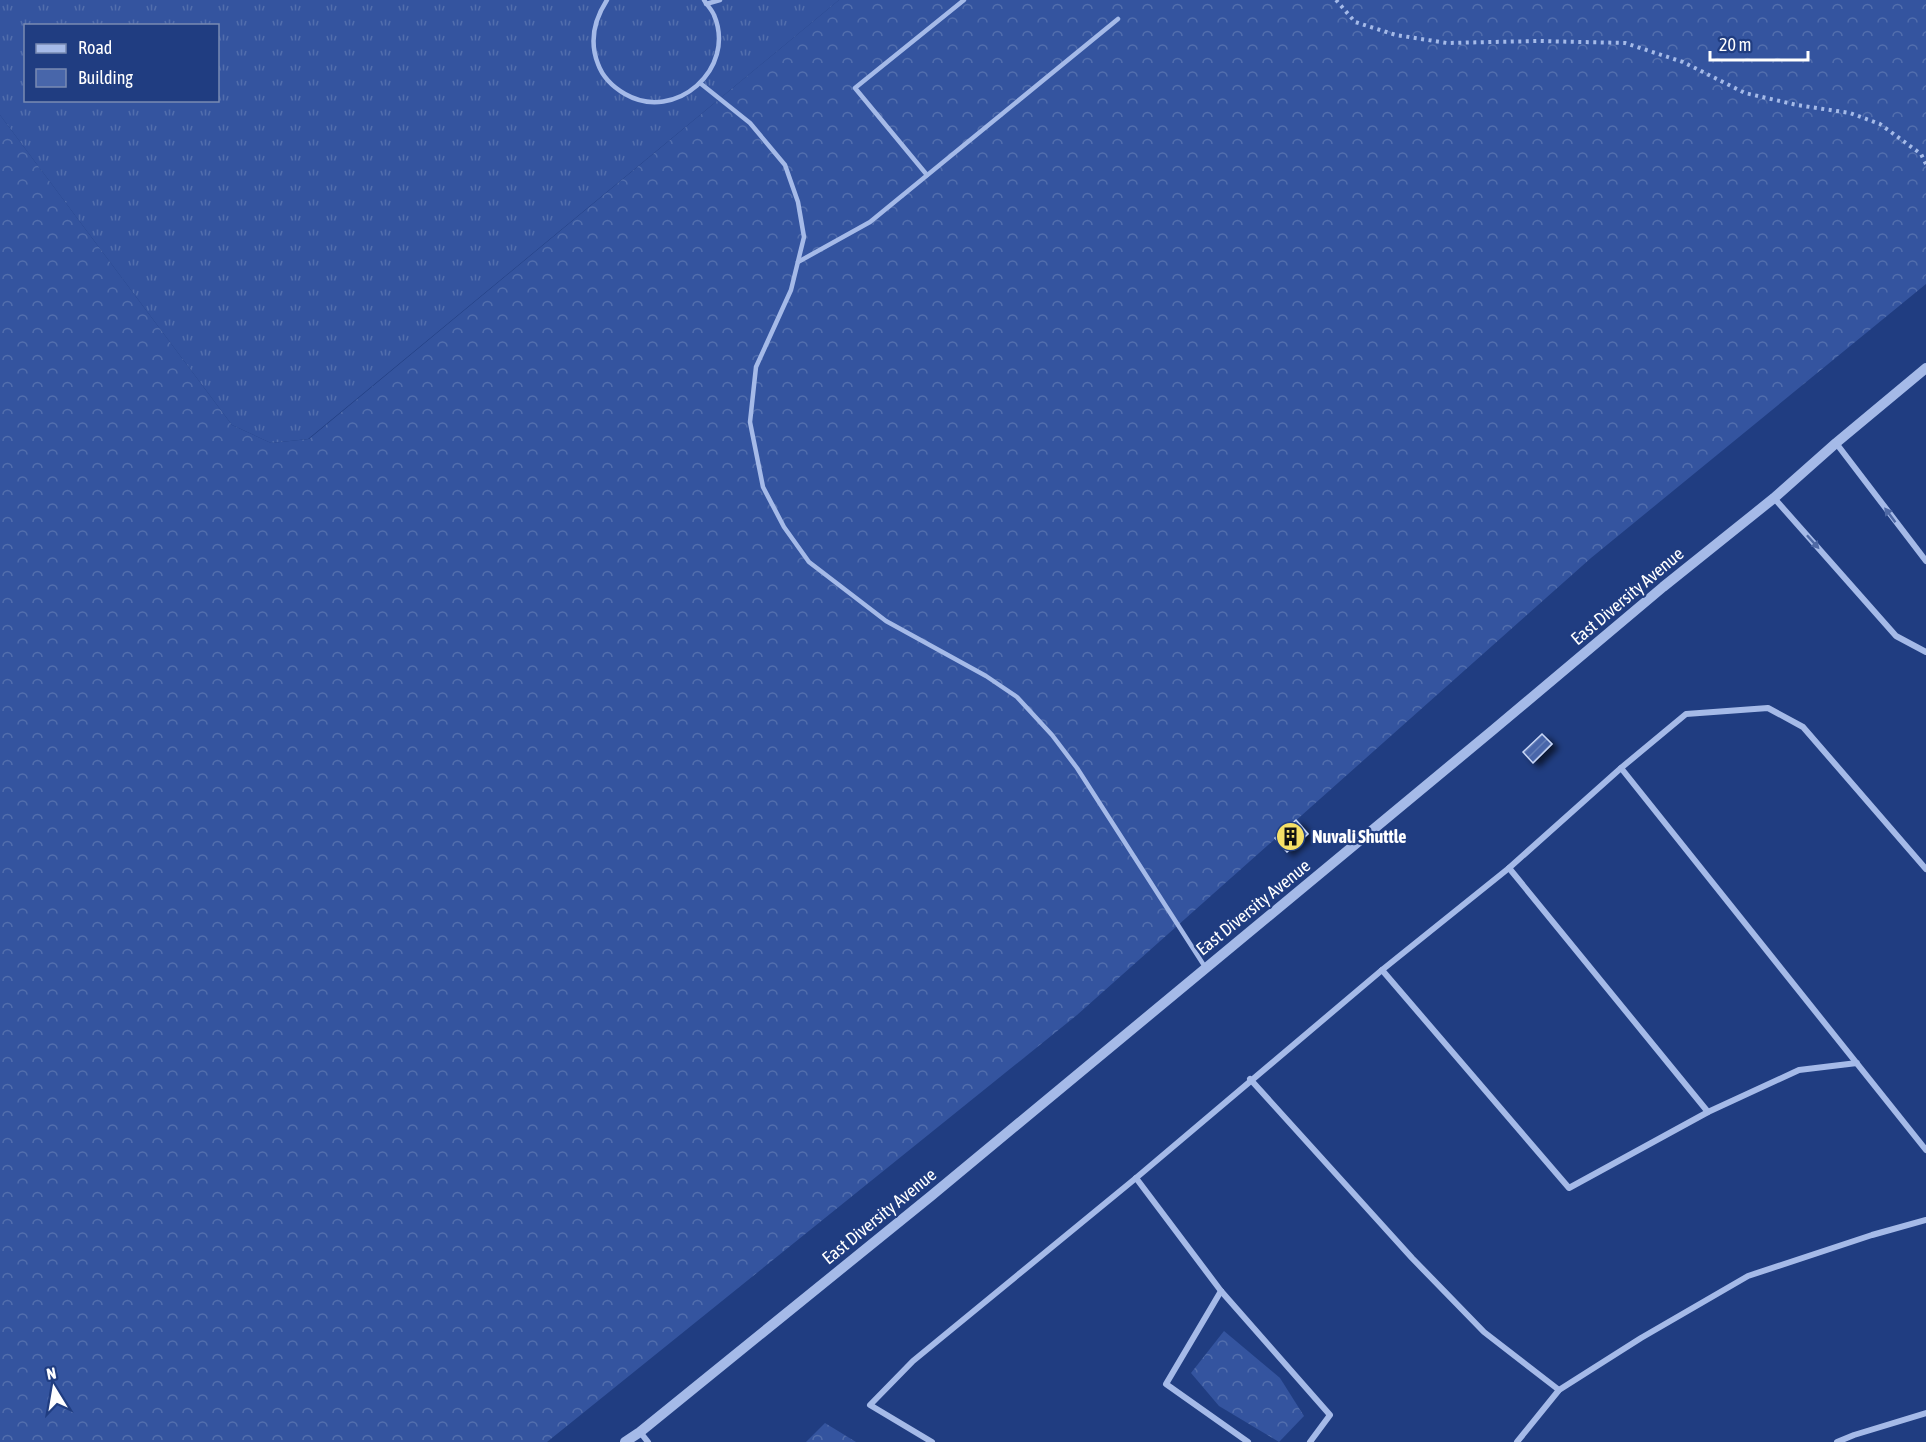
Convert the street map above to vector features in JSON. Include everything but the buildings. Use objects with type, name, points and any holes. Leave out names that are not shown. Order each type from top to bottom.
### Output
[{"type":"street","name":"East Diversity Avenue","points":[[625,1442],[940,1188],[1663,587],[1774,498],[1926,368]]},
{"type":"street","points":[[1836,443],[1926,561]]},
{"type":"street","points":[[1774,498],[1896,636],[1926,652]]},
{"type":"street","points":[[932,1442],[870,1405],[913,1361],[1136,1178],[1250,1079],[1509,868],[1621,768],[1686,714],[1768,708],[1803,727],[1926,869]]},
{"type":"street","points":[[1621,768],[1926,1150]]},
{"type":"street","points":[[1509,868],[1708,1112]]},
{"type":"street","points":[[1382,970],[1569,1188],[1708,1112],[1799,1070],[1857,1063]]},
{"type":"street","points":[[1250,1079],[1412,1258],[1476,1323],[1559,1390]]},
{"type":"street","points":[[1136,1178],[1221,1291],[1329,1415],[1310,1442]]},
{"type":"street","points":[[1517,1442],[1559,1390],[1641,1338],[1749,1276],[1872,1235],[1926,1220]]},
{"type":"street","points":[[1221,1291],[1166,1384],[1248,1442]]},
{"type":"street","points":[[1837,1442],[1926,1413]]},
{"type":"street","points":[[640,1432],[648,1442]]},
{"type":"lane","points":[[607,0],[598,14],[593,34],[594,54],[602,73],[615,88],[633,99],[654,103],[674,100],[693,90],[708,75],[717,56],[719,35],[714,15],[705,2],[720,0]]},
{"type":"lane","points":[[927,175],[855,88],[964,0]]},
{"type":"lane","points":[[798,262],[870,222],[1118,19]]},
{"type":"lane","points":[[700,83],[750,123],[785,165],[798,202],[804,237],[791,290],[756,368],[750,422],[763,487],[784,527],[810,562],[886,621],[986,676],[1017,697],[1052,735],[1077,768],[1205,967]]},
{"type":"path","points":[[1336,0],[1355,22],[1396,35],[1447,43],[1539,41],[1625,44],[1683,62],[1745,93],[1797,105],[1850,113],[1880,124],[1921,154],[1926,164]]},
{"type":"green space","points":[[0,0],[839,0],[308,439],[271,443],[232,425],[0,115]]},
{"type":"green space","points":[[839,0],[1926,0],[1926,284],[1591,558],[1077,1015],[547,1442],[0,1442],[0,115],[232,425],[271,443],[309,439]]},
{"type":"green space","points":[[1224,1331],[1280,1378],[1304,1416],[1279,1442],[1219,1406],[1191,1373]]},
{"type":"green space","points":[[825,1423],[856,1442],[806,1442]]},
{"type":"place","name":"Nuvali Shuttle","points":[[1291,836]]}]
